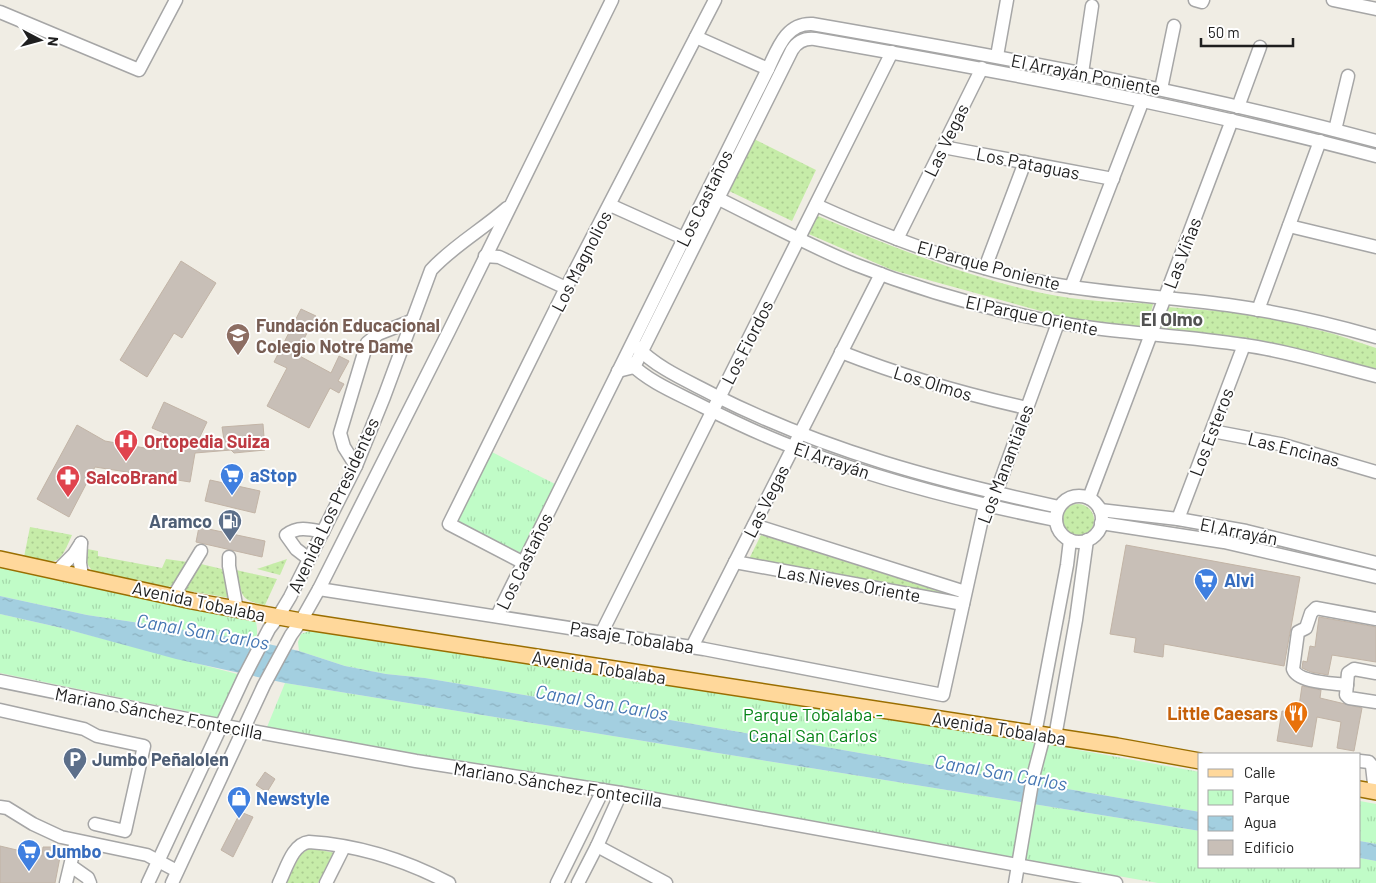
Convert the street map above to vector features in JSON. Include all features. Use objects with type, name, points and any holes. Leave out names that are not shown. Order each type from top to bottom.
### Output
[{"type":"main road","name":"Avenida Tobalaba","points":[[0,559],[237,610],[278,617],[1198,760]]},
{"type":"main road","points":[[1361,789],[1376,792]]},
{"type":"street","points":[[0,12],[139,70],[176,0]]},
{"type":"street","name":"Avenida Los Presidentes","points":[[174,877],[264,685],[288,640],[302,621],[354,521],[612,0]]},
{"type":"street","name":"Los Magnolios","points":[[524,563],[449,524],[566,288],[715,0]]},
{"type":"street","points":[[997,56],[1007,0]]},
{"type":"street","points":[[1333,0],[1371,5]]},
{"type":"street","points":[[1082,73],[1092,6]]},
{"type":"street","name":"El Arrayán Poniente","points":[[794,27],[812,24],[997,56],[1161,89],[1376,141]]},
{"type":"street","points":[[1161,89],[1174,26]]},
{"type":"street","name":"Los Castaños","points":[[634,367],[690,241],[706,193],[768,68],[784,38],[794,27]]},
{"type":"street","points":[[696,37],[768,68]]},
{"type":"street","name":"El Arrayán Poniente","points":[[802,40],[816,39],[892,52],[1143,100],[1376,156]]},
{"type":"street","name":"Los Castaños","points":[[497,616],[633,341],[690,241],[718,199],[792,50],[802,40]]},
{"type":"street","points":[[1238,107],[1260,47]]},
{"type":"street","name":"Los Fiordos","points":[[602,632],[892,52]]},
{"type":"street","name":"Las Vegas","points":[[897,239],[982,68]]},
{"type":"street","points":[[1335,130],[1348,76]]},
{"type":"street","points":[[1071,287],[1143,100]]},
{"type":"street","name":"Las Viñas","points":[[1089,498],[1232,120]]},
{"type":"street","points":[[1258,310],[1320,141]]},
{"type":"street","name":"Los Pataguas","points":[[943,147],[1112,179]]},
{"type":"street","points":[[984,268],[1025,162]]},
{"type":"street","name":"El Parque Oriente","points":[[706,193],[799,238],[881,274],[963,300],[1058,323],[1244,345],[1307,358],[1376,376]]},
{"type":"street","name":"Avenida Los Presidentes","points":[[148,883],[244,677],[321,537],[356,466],[431,270],[445,254],[486,226],[512,202]]},
{"type":"street","points":[[610,205],[690,241]]},
{"type":"street","name":"El Parque Poniente","points":[[816,205],[897,239],[984,268],[1031,280],[1071,287],[1258,310],[1320,322],[1376,337]]},
{"type":"street","points":[[1289,226],[1376,247]]},
{"type":"street","points":[[464,240],[472,241],[478,245],[485,256],[499,257],[566,288]]},
{"type":"street","name":"Las Vegas","points":[[692,647],[881,274]]},
{"type":"street","points":[[356,466],[344,447],[340,433],[367,344],[378,334],[411,321]]},
{"type":"street","name":"Los Manantiales","points":[[943,696],[985,505],[996,493],[1058,323]]},
{"type":"street","name":"El Arrayán","points":[[633,341],[642,352],[657,364],[719,397],[800,433],[910,472],[1059,507]]},
{"type":"street","name":"Los Esteros","points":[[1178,519],[1244,345]]},
{"type":"street","name":"Los Olmos","points":[[841,352],[955,391],[1027,408]]},
{"type":"street","name":"El Arrayán","points":[[625,357],[634,367],[656,382],[712,411],[793,447],[898,482],[985,505],[1056,520]]},
{"type":"street","points":[[618,371],[634,367]]},
{"type":"street","name":"Las Encinas","points":[[1212,431],[1280,444],[1376,472]]},
{"type":"street","points":[[1081,496],[1089,498],[1094,501],[1100,510],[1102,523],[1099,530],[1087,540],[1078,542],[1070,540],[1058,528],[1056,520],[1059,507],[1072,497],[1081,496]]},
{"type":"street","name":"El Arrayán","points":[[1100,510],[1178,519],[1262,534],[1376,563]]},
{"type":"street","points":[[334,511],[336,517],[342,521],[354,521]]},
{"type":"street","name":"El Arrayán","points":[[1102,523],[1216,540],[1376,577]]},
{"type":"street","points":[[754,526],[964,598]]},
{"type":"street","points":[[309,559],[296,549],[286,535],[294,529],[306,528],[321,537],[330,546],[334,559]]},
{"type":"street","points":[[1045,735],[1051,653],[1070,540]]},
{"type":"street","points":[[1015,883],[1033,778],[1068,657],[1076,620],[1087,540]]},
{"type":"street","points":[[57,571],[65,564],[81,543],[80,563],[82,576]]},
{"type":"street","points":[[173,596],[201,551]]},
{"type":"street","points":[[229,557],[237,610]]},
{"type":"street","name":"Las Nieves Oriente","points":[[735,562],[964,598]]},
{"type":"street","name":"Pasaje Tobalaba","points":[[319,589],[692,647],[943,696]]},
{"type":"street","points":[[1347,685],[1303,679],[1294,673],[1298,632],[1306,628],[1311,613],[1316,608],[1376,619]]},
{"type":"street","points":[[1051,653],[1068,657]]},
{"type":"street","points":[[1376,673],[1350,670],[1348,673],[1346,695],[1347,697],[1376,702]]},
{"type":"street","name":"Mariano Sánchez Fontecilla","points":[[0,681],[123,707],[416,761],[621,793],[1116,883]]},
{"type":"street","points":[[0,710],[84,729],[97,736],[144,746],[125,831],[95,824]]},
{"type":"street","points":[[1369,761],[1376,792]]},
{"type":"street","points":[[557,883],[603,790]]},
{"type":"street","points":[[578,883],[621,793]]},
{"type":"street","points":[[0,807],[6,808],[57,835],[76,841],[147,855],[159,862],[174,877]]},
{"type":"street","points":[[66,883],[76,841]]},
{"type":"street","points":[[279,883],[295,850],[302,843],[309,842],[388,856],[445,882]]},
{"type":"street","points":[[597,846],[666,883]]},
{"type":"street","points":[[326,883],[344,847]]},
{"type":"street","points":[[71,866],[88,878],[90,883]]},
{"type":"green space","points":[[752,138],[816,170],[792,221],[727,190]]},
{"type":"green space","points":[[813,214],[939,264],[1004,284],[1070,298],[1153,304],[1147,329],[1059,316],[892,270],[804,232]]},
{"type":"green space","points":[[1167,307],[1255,314],[1334,334],[1376,348],[1376,370],[1343,360],[1248,338],[1162,328]]},
{"type":"green space","points":[[490,451],[557,485],[523,554],[455,521]]},
{"type":"green space","points":[[1078,504],[1084,505],[1089,509],[1093,514],[1093,526],[1089,531],[1084,535],[1078,536],[1072,535],[1067,531],[1063,526],[1062,520],[1063,514],[1067,509],[1072,505]]},
{"type":"green space","points":[[30,527],[72,535],[63,553],[55,561],[24,557]]},
{"type":"green space","points":[[761,535],[957,597],[749,559]]},
{"type":"green space","points":[[87,549],[98,551],[98,556],[162,568],[166,559],[188,562],[173,585],[168,587],[93,572],[88,565],[84,553]]},
{"type":"green space","points":[[287,559],[280,575],[257,569]]},
{"type":"green space","points":[[201,564],[222,569],[230,598],[183,590]]},
{"type":"green space","points":[[0,565],[256,622],[257,635],[251,640],[87,615],[0,596]]},
{"type":"green space","points":[[236,570],[277,579],[265,605],[250,601],[243,595]]},
{"type":"green space","points":[[0,614],[62,628],[241,675],[219,718],[0,673]]},
{"type":"green space","name":"Parque Tobalaba - Canal San Carlos","points":[[309,631],[397,643],[945,726],[1198,772],[1198,812],[566,702],[345,666],[299,651],[298,642],[301,634]]},
{"type":"green space","points":[[285,683],[1198,831],[1198,868],[1361,868],[1361,858],[1376,861],[1376,883],[1158,883],[607,787],[416,757],[267,727]]},
{"type":"green space","points":[[1361,801],[1376,804],[1376,844],[1361,841]]},
{"type":"green space","points":[[310,848],[335,853],[318,883],[286,883],[300,855]]},
{"type":"water","points":[[0,596],[87,615],[251,640],[299,651],[345,666],[386,674],[425,678],[1198,812],[1198,831],[285,683],[176,659],[62,628],[0,614]]},
{"type":"water","points":[[1361,841],[1376,844],[1376,861],[1361,858]]},
{"type":"building","points":[[181,261],[216,283],[182,338],[174,333],[147,377],[120,360]]},
{"type":"building","points":[[301,309],[316,316],[296,354],[331,373],[339,356],[349,361],[338,381],[344,384],[339,393],[330,388],[309,428],[267,406],[287,368],[274,362]]},
{"type":"building","points":[[164,402],[207,422],[197,443],[224,440],[222,427],[263,424],[265,450],[234,453],[231,450],[195,453],[190,482],[95,467],[69,517],[37,499],[77,425],[105,441],[156,450],[164,433],[152,428]]},
{"type":"building","name":"aStop","points":[[210,480],[260,491],[255,513],[205,501]]},
{"type":"building","name":"Aramco","points":[[199,527],[265,541],[262,557],[196,542]]},
{"type":"building","name":"Alvi","points":[[1126,545],[1300,577],[1284,666],[1164,644],[1163,657],[1134,652],[1136,638],[1110,634]]},
{"type":"building","points":[[1319,617],[1376,627],[1376,662],[1332,655],[1328,675],[1311,672],[1302,668],[1303,661],[1307,662],[1310,646],[1315,647]]},
{"type":"building","points":[[1302,686],[1321,690],[1320,698],[1362,708],[1354,751],[1337,748],[1341,722],[1317,717],[1312,747],[1277,741],[1282,711],[1298,713]]},
{"type":"building","points":[[265,772],[275,779],[267,792],[256,785]]},
{"type":"building","points":[[243,813],[253,817],[233,857],[221,850],[239,815]]},
{"type":"building","name":"Jumbo","points":[[0,846],[42,856],[43,847],[52,847],[61,852],[55,883],[0,883]]},
{"type":"place","name":"Fundación Educacional Colegio Notre Dame","points":[[238,356]]},
{"type":"place","name":"Ortopedia Suiza","points":[[126,462]]},
{"type":"place","name":"aStop","points":[[232,496]]},
{"type":"place","name":"SalcoBrand","points":[[68,498]]},
{"type":"place","name":"Aramco","points":[[230,542]]},
{"type":"place","name":"Alvi","points":[[1206,601]]},
{"type":"place","name":"Little Caesars","points":[[1296,734]]},
{"type":"place","name":"Jumbo Peñalolen","points":[[75,780]]},
{"type":"place","name":"Newstyle","points":[[239,819]]},
{"type":"place","name":"Jumbo","points":[[29,872]]},
{"type":"district","name":"El Olmo","points":[[1172,318]]},
{"type":"water label","name":"Canal San Carlos","points":[[203,631]]},
{"type":"water label","name":"Canal San Carlos","points":[[602,702]]},
{"type":"water label","name":"Canal San Carlos","points":[[1001,772]]}]
